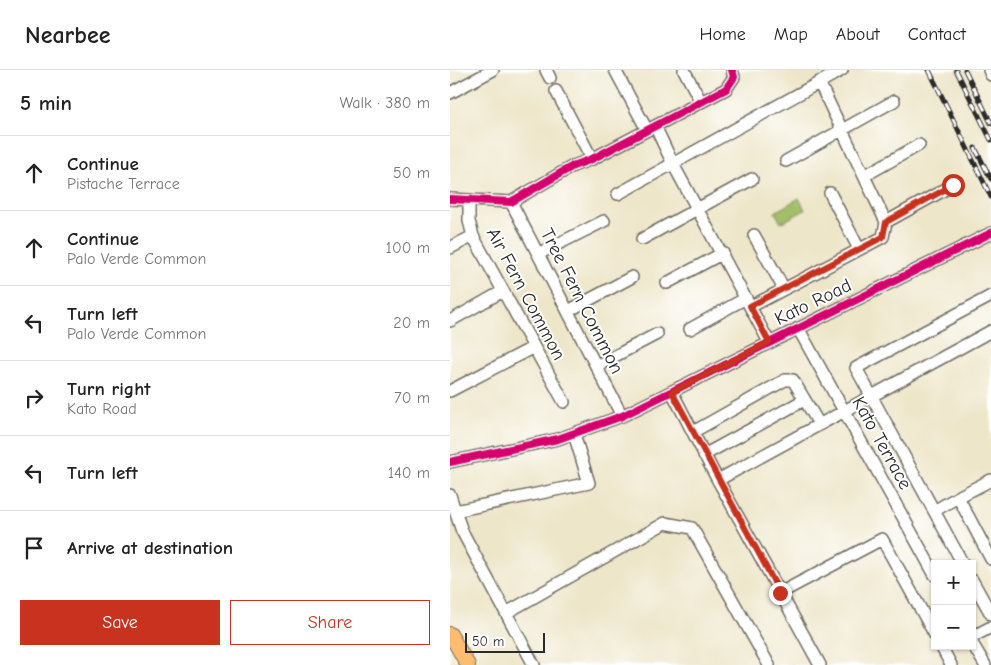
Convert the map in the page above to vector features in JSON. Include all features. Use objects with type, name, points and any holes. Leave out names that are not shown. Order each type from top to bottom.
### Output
[{"type":"main road","points":[[450,634],[468,665]]},
{"type":"street","points":[[450,93],[493,70]]},
{"type":"street","points":[[615,70],[698,208],[769,342]]},
{"type":"street","points":[[684,70],[701,102]]},
{"type":"street","points":[[618,194],[842,70]]},
{"type":"street","points":[[989,70],[991,75]]},
{"type":"street","points":[[450,199],[510,202],[573,166],[592,160],[726,89],[733,74]]},
{"type":"street","points":[[690,329],[748,302],[784,289],[883,237],[886,222],[819,82]]},
{"type":"street","points":[[556,91],[592,160]]},
{"type":"street","points":[[786,161],[894,101]]},
{"type":"street","points":[[864,176],[919,145]]},
{"type":"street","points":[[642,239],[752,179]]},
{"type":"street","points":[[886,222],[953,185]]},
{"type":"street","points":[[830,193],[859,249]]},
{"type":"street","name":"Air Fern Common","points":[[469,200],[468,221],[473,236],[564,402]]},
{"type":"street","name":"Tree Fern Common","points":[[510,202],[622,416]]},
{"type":"street","points":[[538,254],[604,222]]},
{"type":"street","name":"Kato Road","points":[[450,462],[574,434],[622,416],[991,233]]},
{"type":"street","points":[[754,235],[784,289]]},
{"type":"street","points":[[450,248],[473,236]]},
{"type":"street","points":[[667,284],[723,253]]},
{"type":"street","points":[[568,311],[632,277]]},
{"type":"street","points":[[450,321],[503,291]]},
{"type":"street","points":[[961,560],[856,368],[991,296]]},
{"type":"street","name":"Kato Terrace","points":[[798,328],[931,568]]},
{"type":"street","points":[[718,480],[991,331]]},
{"type":"street","points":[[596,366],[657,334]]},
{"type":"street","points":[[450,391],[534,346]]},
{"type":"street","points":[[693,432],[785,380],[793,380],[819,424]]},
{"type":"street","points":[[672,392],[704,455],[820,665]]},
{"type":"street","points":[[704,455],[804,400]]},
{"type":"street","points":[[455,511],[589,482],[574,434]]},
{"type":"street","points":[[934,511],[991,480]]},
{"type":"street","points":[[450,495],[462,531],[534,665]]},
{"type":"street","points":[[958,497],[991,559]]},
{"type":"street","points":[[506,613],[665,523],[692,528],[769,665]]},
{"type":"street","points":[[780,593],[882,539],[931,628]]},
{"type":"street","points":[[976,587],[991,614]]},
{"type":"street","points":[[976,635],[991,627]]},
{"type":"street","points":[[976,649],[985,665]]},
{"type":"street","points":[[947,650],[951,665]]},
{"type":"green space","points":[[799,198],[805,210],[781,223],[775,212]]},
{"type":"railway","points":[[929,70],[991,197]]},
{"type":"railway","points":[[956,70],[991,140]]},
{"type":"railway","points":[[965,70],[991,123]]},
{"type":"railway","points":[[975,148],[991,179]]},
{"type":"cycle path","points":[[450,199],[511,202],[573,166],[592,159],[726,89],[734,77],[732,70]]},
{"type":"cycle path","points":[[450,462],[558,439],[622,416],[991,233]]},
{"type":"route","points":[[780,593],[672,392],[769,342],[750,306],[883,237],[886,222],[953,185]]}]
